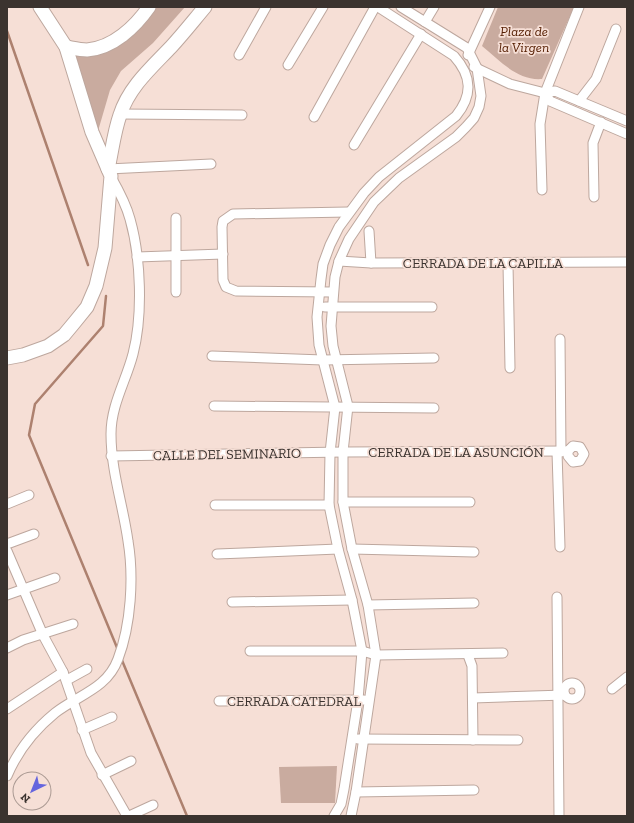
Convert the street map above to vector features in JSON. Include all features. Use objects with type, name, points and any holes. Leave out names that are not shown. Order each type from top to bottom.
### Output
[{"type":"street","points":[[7,776],[13,762],[32,733],[55,713],[87,695],[110,676],[118,660],[124,639],[132,567],[111,456],[111,426],[117,400],[133,354],[138,327],[139,298],[137,256],[131,220],[123,198],[92,132],[66,47],[40,7]]},
{"type":"street","points":[[66,47],[86,50],[100,47],[126,33],[139,21],[149,7]]},
{"type":"street","points":[[7,358],[23,355],[48,346],[64,335],[87,306],[102,268],[105,248],[110,172],[120,114],[135,85],[205,7]]},
{"type":"street","points":[[240,55],[266,7]]},
{"type":"street","points":[[288,66],[322,7]]},
{"type":"street","points":[[314,117],[377,7],[454,56],[463,66],[467,76],[467,99],[463,107],[443,128],[379,177],[348,212],[330,245],[323,264],[318,307],[319,345],[334,406],[330,453],[329,505],[338,549],[352,600],[362,651],[358,700],[344,789],[341,804],[334,816]]},
{"type":"street","points":[[351,816],[356,792],[376,655],[368,605],[352,549],[343,502],[343,452],[348,406],[331,326],[331,307],[335,277],[339,261],[362,219],[384,190],[456,136],[474,118],[479,107],[481,96],[477,68],[467,48],[401,7]]},
{"type":"street","points":[[425,22],[434,7]]},
{"type":"street","points":[[463,66],[490,7]]},
{"type":"street","points":[[542,190],[540,124],[545,93],[579,7]]},
{"type":"street","points":[[579,101],[596,79],[616,29]]},
{"type":"street","points":[[354,145],[421,34]]},
{"type":"street","points":[[463,66],[477,68],[510,84],[545,93],[555,91],[627,121]]},
{"type":"street","points":[[545,93],[550,101],[627,134]]},
{"type":"street","points":[[120,114],[242,115]]},
{"type":"street","points":[[594,197],[594,142],[601,122]]},
{"type":"street","points":[[110,172],[211,164]]},
{"type":"street","points":[[333,292],[319,293],[231,290],[226,287],[224,280],[223,254],[224,221],[233,214],[348,212]]},
{"type":"street","points":[[176,218],[176,292]]},
{"type":"street","points":[[369,231],[371,263]]},
{"type":"street","points":[[137,256],[223,254]]},
{"type":"street","name":"CERRADA DE LA CAPILLA","points":[[339,261],[371,263],[508,264],[627,262]]},
{"type":"street","points":[[508,264],[510,368]]},
{"type":"street","points":[[318,307],[432,307]]},
{"type":"street","points":[[560,338],[562,452],[560,547]]},
{"type":"street","points":[[212,356],[323,360],[434,358]]},
{"type":"street","points":[[214,406],[348,406],[434,408]]},
{"type":"street","name":"CALLE DEL SEMINARIO","points":[[111,456],[343,452]]},
{"type":"street","name":"CERRADA DE LA ASUNCIÓN","points":[[343,452],[562,452]]},
{"type":"street","points":[[7,504],[29,495]]},
{"type":"street","points":[[343,502],[470,502]]},
{"type":"street","points":[[215,505],[329,505]]},
{"type":"street","points":[[7,544],[34,534]]},
{"type":"street","points":[[217,554],[338,549]]},
{"type":"street","points":[[352,549],[474,552]]},
{"type":"street","points":[[7,551],[43,635],[65,676],[82,730],[102,775],[128,816],[153,805]]},
{"type":"street","points":[[7,595],[55,578]]},
{"type":"street","points":[[557,597],[561,695],[559,816]]},
{"type":"street","points":[[232,602],[352,600]]},
{"type":"street","points":[[368,605],[474,603]]},
{"type":"street","points":[[7,648],[23,640],[43,635],[73,624]]},
{"type":"street","points":[[250,651],[362,651],[376,655],[468,655],[503,653]]},
{"type":"street","points":[[468,655],[472,666],[473,740]]},
{"type":"street","points":[[7,709],[65,676],[87,669]]},
{"type":"street","points":[[612,689],[627,677]]},
{"type":"street","points":[[473,698],[561,695]]},
{"type":"street","name":"CERRADA CATEDRAL","points":[[219,701],[369,700]]},
{"type":"street","points":[[82,730],[112,717]]},
{"type":"street","points":[[351,738],[518,740]]},
{"type":"street","points":[[102,775],[131,761]]},
{"type":"street","points":[[356,792],[474,790]]},
{"type":"green space","points":[[146,7],[185,7],[153,43],[121,71],[110,90],[98,131],[70,52],[103,45]]},
{"type":"green space","name":"Plaza de la Virgen","points":[[498,7],[574,7],[542,79],[533,79],[517,73],[503,64],[482,46]]},
{"type":"green space","points":[[337,766],[335,803],[281,803],[279,767]]},
{"type":"waterway","points":[[7,31],[88,265]]},
{"type":"waterway","points":[[106,296],[103,326],[35,404],[29,435],[118,650]]},
{"type":"waterway","points":[[121,658],[187,816]]}]
